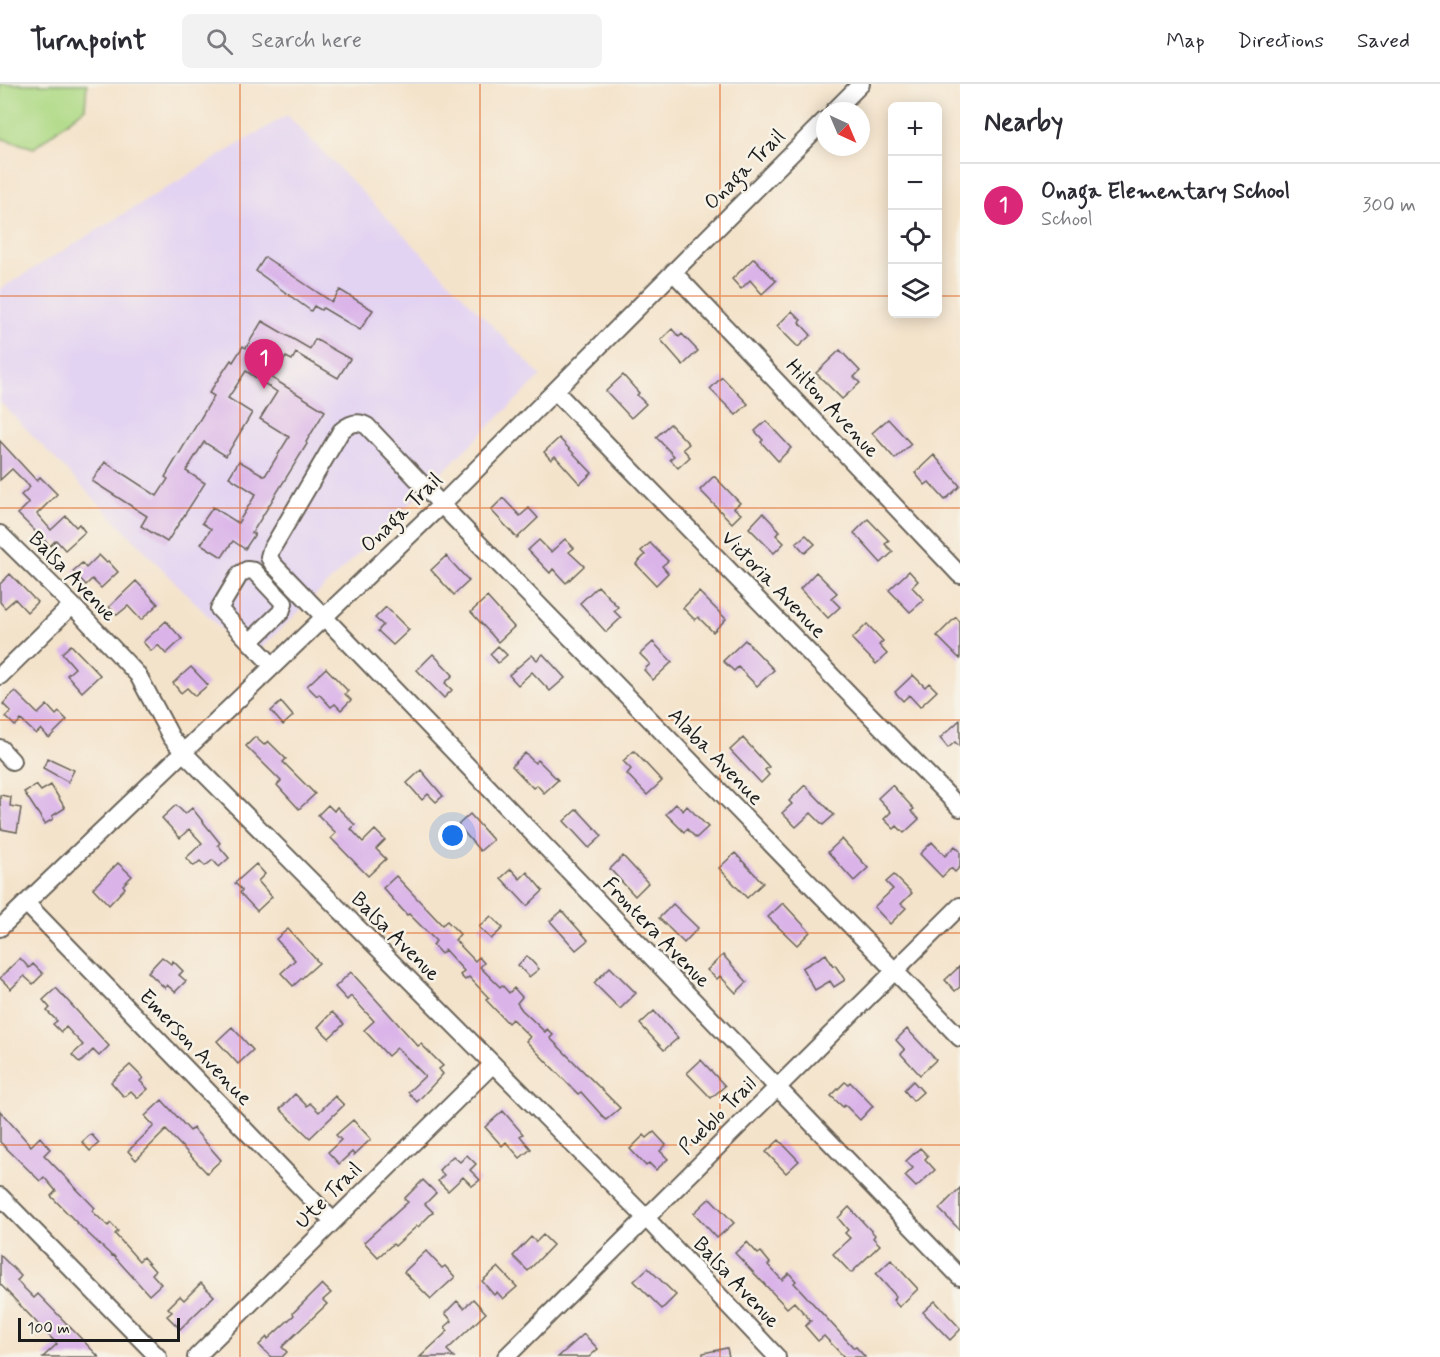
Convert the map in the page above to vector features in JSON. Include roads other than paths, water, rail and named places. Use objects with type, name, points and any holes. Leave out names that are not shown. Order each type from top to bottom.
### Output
[{"type":"street","points":[[843,102],[861,84]]},
{"type":"street","name":"Onaga Trail","points":[[0,928],[441,505],[816,129]]},
{"type":"street","name":"Hilton Avenue","points":[[673,272],[960,575]]},
{"type":"street","name":"Victoria Avenue","points":[[555,391],[960,808]]},
{"type":"street","name":"Alaba Avenue","points":[[324,617],[279,572],[269,557],[341,431],[347,425],[362,423],[960,1038]]},
{"type":"street","name":"Balsa Avenue","points":[[0,534],[138,675],[171,737],[183,752],[646,1218],[777,1357]]},
{"type":"street","points":[[0,676],[72,605]]},
{"type":"street","name":"Frontera Avenue","points":[[324,617],[960,1277]]},
{"type":"street","points":[[250,642],[273,666]]},
{"type":"street","points":[[0,748],[12,761]]},
{"type":"street","name":"Emerson Avenue","points":[[26,903],[333,1221]]},
{"type":"street","name":"Pueblo Trail","points":[[506,1357],[893,970],[960,906]]},
{"type":"street","name":"Ute Trail","points":[[196,1357],[492,1065]]},
{"type":"street","points":[[0,1196],[158,1357]]},
{"type":"place","name":"Onaga Elementary School","points":[[264,389]]}]
